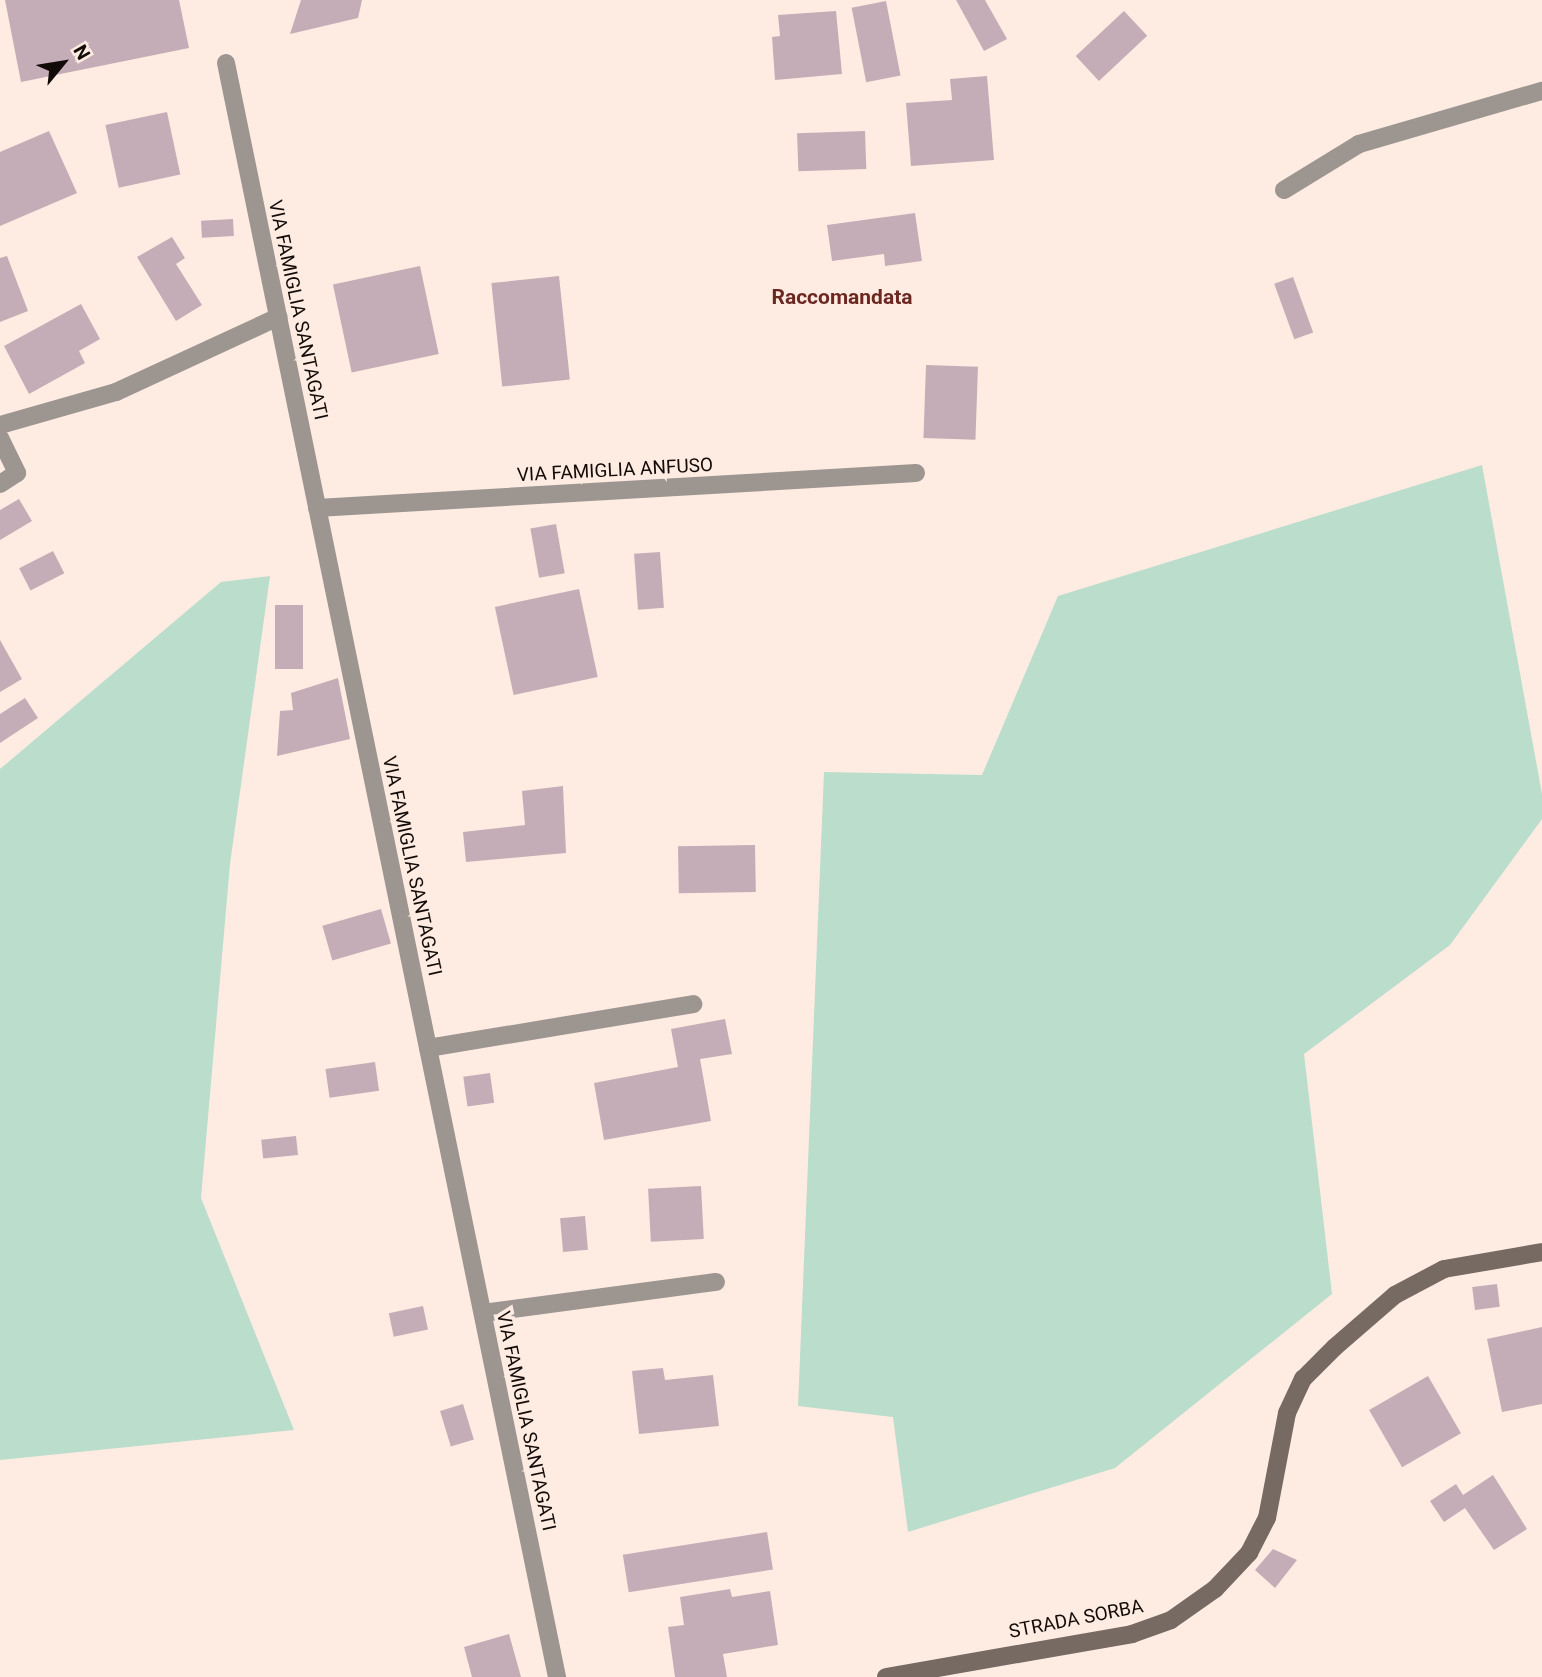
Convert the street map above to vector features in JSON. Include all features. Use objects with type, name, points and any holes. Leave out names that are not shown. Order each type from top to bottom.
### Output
[{"type":"street","name":"VIA FAMIGLIA SANTAGATI","points":[[226,63],[557,1677]]},
{"type":"street","points":[[1284,190],[1359,144],[1542,91]]},
{"type":"street","points":[[0,425],[116,392],[278,317]]},
{"type":"street","points":[[0,438],[17,473],[0,484]]},
{"type":"street","name":"VIA FAMIGLIA ANFUSO","points":[[317,508],[916,473]]},
{"type":"street","points":[[428,1048],[693,1004]]},
{"type":"street","name":"STRADA SORBA","points":[[886,1677],[1132,1634],[1171,1620],[1215,1589],[1249,1553],[1267,1518],[1287,1413],[1303,1380],[1335,1347],[1395,1295],[1444,1269],[1542,1252]]},
{"type":"street","points":[[483,1313],[716,1282]]},
{"type":"green space","points":[[1482,465],[1542,794],[1542,819],[1450,945],[1304,1054],[1332,1294],[1115,1468],[908,1532],[893,1417],[798,1406],[824,772],[982,775],[1058,596]]},
{"type":"green space","points":[[270,576],[230,864],[201,1198],[294,1430],[0,1460],[0,769],[221,582]]},
{"type":"building","points":[[5,0],[179,0],[189,48],[21,82]]},
{"type":"building","points":[[301,0],[362,0],[358,18],[290,34]]},
{"type":"building","points":[[956,0],[985,0],[1007,39],[984,51]]},
{"type":"building","points":[[886,1],[901,76],[866,82],[852,8]]},
{"type":"building","points":[[836,11],[842,74],[775,80],[772,37],[780,36],[778,15]]},
{"type":"building","points":[[1124,11],[1147,36],[1099,81],[1076,56]]},
{"type":"building","points":[[987,76],[994,160],[911,166],[906,103],[952,100],[950,79]]},
{"type":"building","points":[[167,112],[180,175],[119,188],[105,125]]},
{"type":"building","points":[[49,131],[77,193],[0,226],[0,152]]},
{"type":"building","points":[[865,131],[866,169],[798,171],[797,133]]},
{"type":"building","points":[[915,213],[922,261],[885,266],[884,254],[832,261],[827,225]]},
{"type":"building","points":[[233,219],[234,236],[202,238],[201,221]]},
{"type":"building","points":[[172,237],[185,258],[176,264],[202,305],[176,321],[137,257]]},
{"type":"building","points":[[7,256],[28,311],[0,322],[0,258]]},
{"type":"building","points":[[420,266],[439,354],[352,373],[333,285]]},
{"type":"building","points":[[559,276],[570,379],[502,387],[491,283]]},
{"type":"building","points":[[1293,277],[1313,332],[1294,339],[1274,284]]},
{"type":"building","points":[[81,304],[100,339],[79,351],[85,363],[29,394],[4,346]]},
{"type":"building","points":[[926,365],[978,367],[975,440],[923,438]]},
{"type":"building","points":[[19,499],[32,521],[0,540],[0,510]]},
{"type":"building","points":[[556,524],[565,573],[539,578],[530,529]]},
{"type":"building","points":[[53,551],[64,573],[30,591],[19,568]]},
{"type":"building","points":[[660,552],[664,608],[638,610],[634,554]]},
{"type":"building","points":[[579,589],[598,677],[514,695],[495,607]]},
{"type":"building","points":[[275,605],[303,605],[303,669],[275,669]]},
{"type":"building","points":[[0,640],[22,679],[0,692]]},
{"type":"building","points":[[338,678],[350,739],[277,756],[280,711],[293,710],[291,693]]},
{"type":"building","points":[[25,698],[38,718],[0,743],[0,714]]},
{"type":"building","points":[[563,786],[566,853],[466,862],[463,832],[525,825],[522,791]]},
{"type":"building","points":[[755,845],[756,892],[679,893],[678,846]]},
{"type":"building","points":[[381,909],[391,944],[332,960],[322,926]]},
{"type":"building","points":[[725,1019],[732,1054],[700,1059],[711,1121],[604,1140],[594,1083],[678,1067],[671,1029]]},
{"type":"building","points":[[375,1062],[379,1091],[330,1098],[325,1069]]},
{"type":"building","points":[[490,1073],[494,1103],[467,1106],[463,1077]]},
{"type":"building","points":[[296,1136],[298,1155],[263,1159],[261,1140]]},
{"type":"building","points":[[701,1186],[704,1239],[651,1242],[648,1189]]},
{"type":"building","points":[[585,1216],[588,1250],[563,1252],[560,1218]]},
{"type":"building","points":[[1497,1284],[1500,1307],[1475,1310],[1472,1287]]},
{"type":"building","points":[[423,1306],[428,1329],[394,1337],[389,1313]]},
{"type":"building","points":[[1542,1327],[1542,1404],[1502,1412],[1487,1339]]},
{"type":"building","points":[[663,1368],[665,1380],[713,1375],[719,1426],[639,1434],[632,1371]]},
{"type":"building","points":[[1428,1376],[1461,1433],[1402,1467],[1369,1410]]},
{"type":"building","points":[[463,1404],[474,1439],[451,1446],[440,1411]]},
{"type":"building","points":[[1493,1475],[1527,1529],[1494,1550],[1465,1508],[1444,1522],[1430,1501],[1456,1484],[1463,1495]]},
{"type":"building","points":[[767,1532],[773,1570],[629,1592],[623,1555]]},
{"type":"building","points":[[1273,1549],[1297,1560],[1275,1588],[1255,1570]]},
{"type":"building","points":[[730,1589],[732,1597],[770,1591],[778,1645],[723,1654],[727,1677],[675,1677],[668,1627],[684,1625],[680,1597]]},
{"type":"building","points":[[509,1634],[521,1677],[472,1677],[464,1647]]},
{"type":"district","name":"Raccomandata","points":[[842,297]]}]
